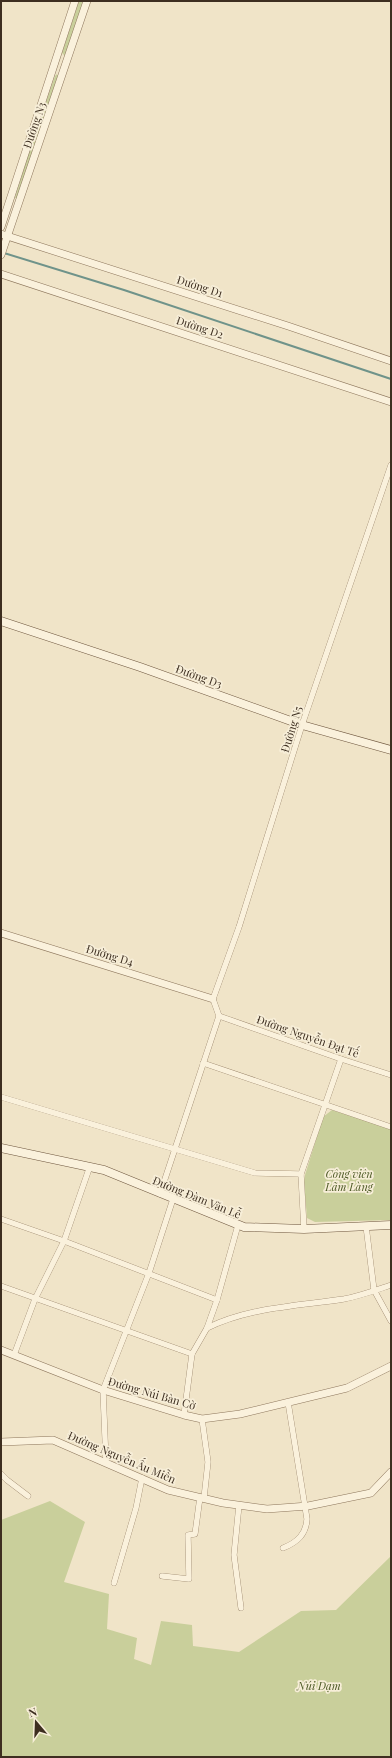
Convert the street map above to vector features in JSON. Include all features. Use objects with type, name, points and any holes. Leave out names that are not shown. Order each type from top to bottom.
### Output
[{"type":"main road","name":"Đường D3","points":[[1,621],[140,667],[302,725],[391,750]]},
{"type":"main road","name":"Đường Đàm Văn Lễ","points":[[1,1148],[90,1166],[120,1176],[160,1194],[238,1225],[253,1229],[304,1229],[391,1225]]},
{"type":"street","name":"Đường N3","points":[[1,227],[75,1]]},
{"type":"street","name":"Đường N3","points":[[1,255],[5,237],[87,1]]},
{"type":"street","points":[[55,62],[66,65]]},
{"type":"street","name":"Đường D1","points":[[5,237],[288,326],[391,361]]},
{"type":"street","name":"Đường D2","points":[[1,274],[391,402]]},
{"type":"street","name":"Đường N5","points":[[213,999],[239,927],[302,725],[391,465]]},
{"type":"street","name":"Đường D4","points":[[1,933],[213,999]]},
{"type":"street","points":[[160,1194],[219,1016],[213,999]]},
{"type":"street","name":"Đường Nguyễn Đạt Tế","points":[[219,1016],[391,1075]]},
{"type":"street","points":[[304,1229],[301,1174],[341,1059]]},
{"type":"street","points":[[203,1063],[391,1127]]},
{"type":"street","points":[[1,1097],[255,1173],[301,1174]]},
{"type":"street","points":[[14,1355],[35,1299],[64,1241],[90,1166]]},
{"type":"street","points":[[106,1462],[103,1390],[149,1274],[173,1199]]},
{"type":"street","points":[[1,1218],[217,1300]]},
{"type":"street","points":[[184,1415],[192,1354],[207,1328],[217,1300],[238,1225]]},
{"type":"street","points":[[366,1226],[374,1290],[391,1321]]},
{"type":"street","points":[[207,1328],[234,1316],[283,1306],[346,1298],[391,1285]]},
{"type":"street","points":[[1,1286],[192,1354]]},
{"type":"street","name":"Đường Núi Bàn Cờ","points":[[1,1350],[103,1390],[184,1415],[202,1419],[240,1414],[347,1388],[391,1366]]},
{"type":"street","points":[[284,1548],[291,1545],[303,1535],[306,1527],[305,1506],[288,1402]]},
{"type":"street","points":[[162,1576],[189,1579],[188,1535],[195,1534],[208,1462],[202,1419]]},
{"type":"street","name":"Đường Nguyễn Ấu Miễn","points":[[1,1442],[53,1440],[168,1490],[202,1498],[267,1509],[305,1506],[371,1493],[391,1472]]},
{"type":"street","points":[[1,1474],[28,1496]]},
{"type":"street","points":[[114,1583],[136,1508],[142,1478]]},
{"type":"street","points":[[239,1505],[234,1555],[241,1608]]},
{"type":"green space","points":[[79,1],[84,1],[65,56],[62,53]]},
{"type":"green space","points":[[57,74],[58,76],[17,198],[15,198],[30,149],[55,76]]},
{"type":"green space","name":"Công viên Lãm Làng","points":[[332,1110],[391,1129],[391,1220],[315,1222],[307,1218],[304,1183],[305,1175],[323,1117]]},
{"type":"green space","name":"Núi Dạm","points":[[50,1501],[85,1522],[64,1582],[109,1594],[107,1629],[137,1638],[134,1659],[151,1665],[161,1621],[192,1625],[193,1646],[239,1652],[301,1611],[336,1610],[391,1556],[391,1757],[1,1757],[1,1520]]},
{"type":"waterway","points":[[4,253],[124,290],[391,379]]}]
